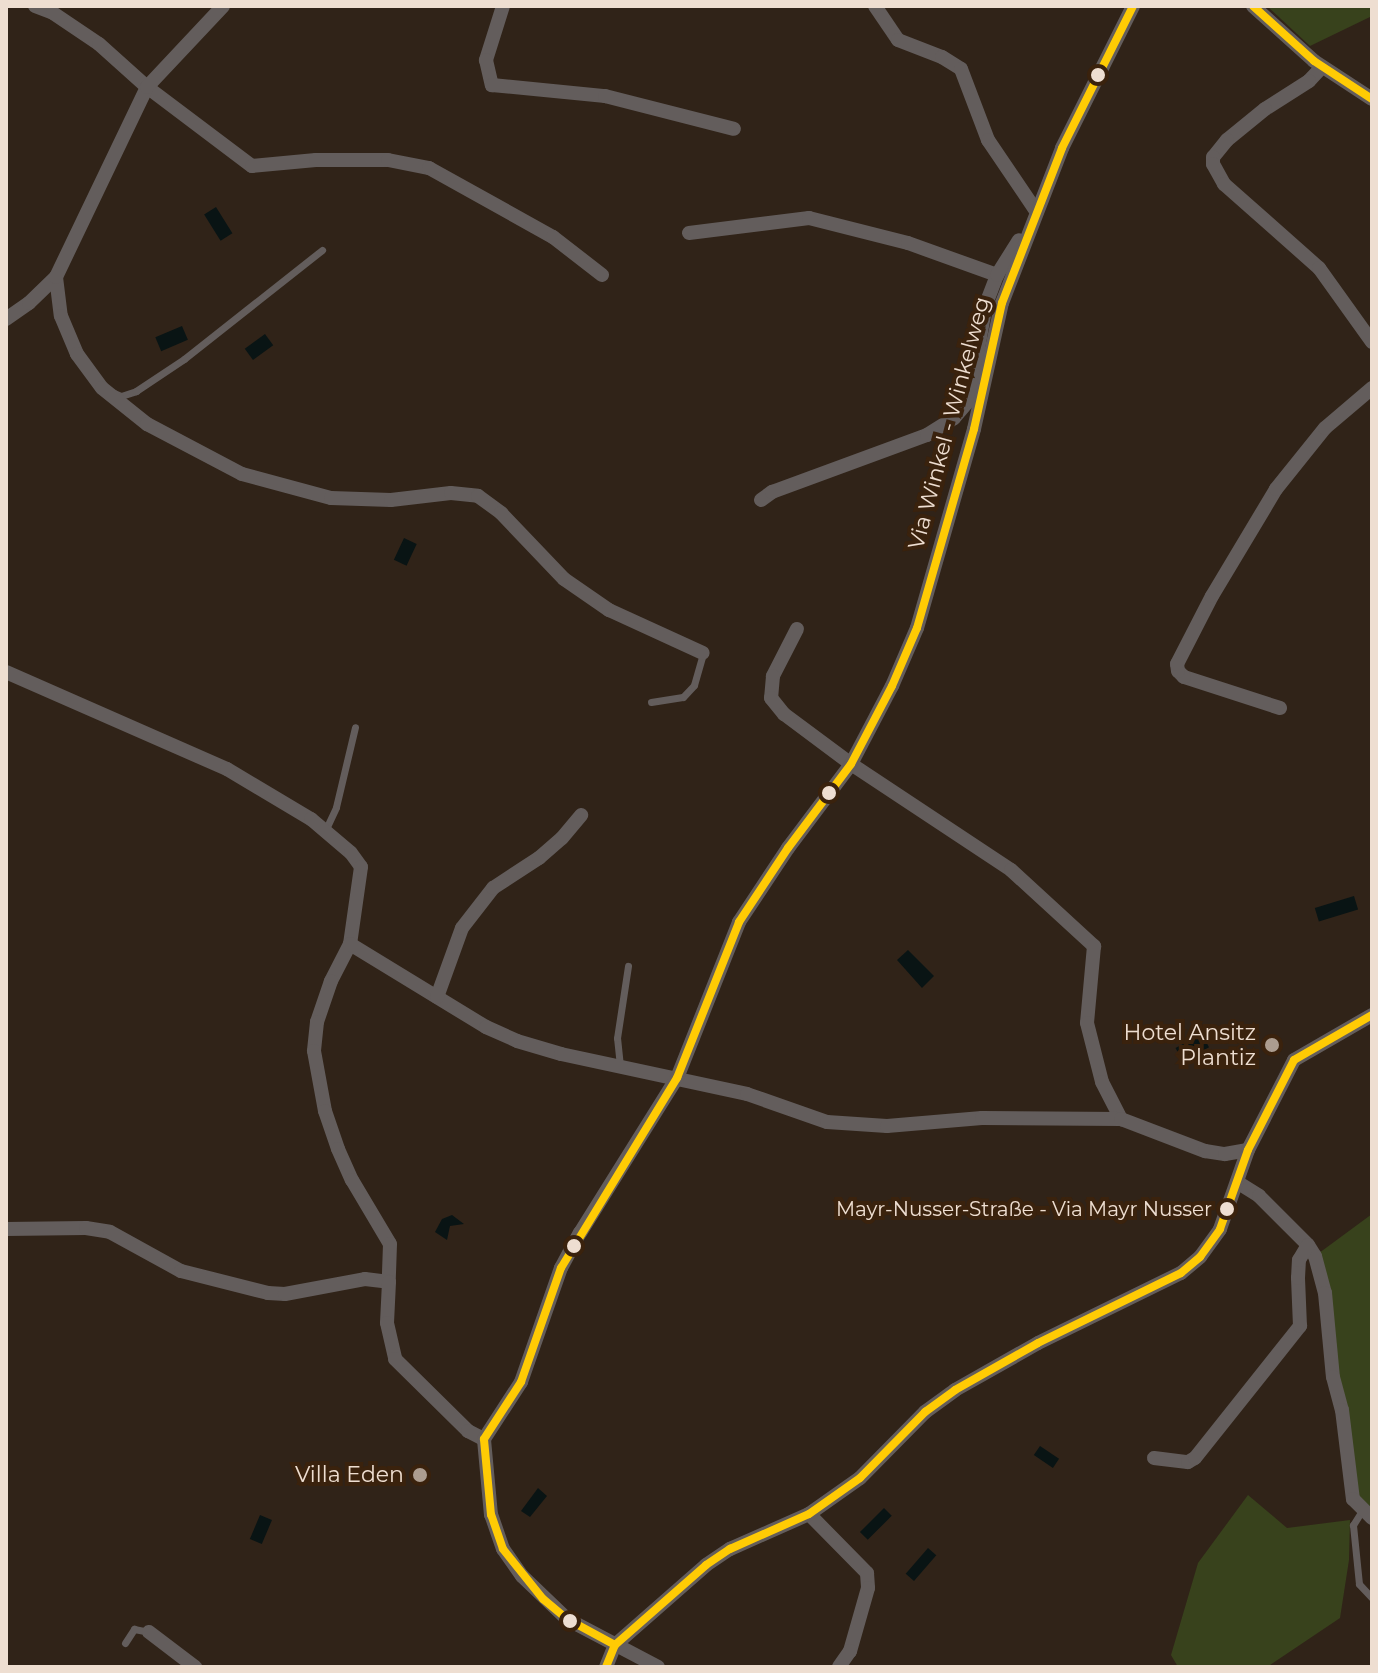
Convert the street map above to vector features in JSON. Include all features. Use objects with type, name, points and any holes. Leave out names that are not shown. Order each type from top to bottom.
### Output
[{"type":"street","points":[[35,6],[53,13],[99,44],[147,87],[252,166],[316,160],[388,160],[429,168],[553,237],[602,275]]},
{"type":"street","points":[[6,319],[29,303],[56,277],[147,87],[223,6]]},
{"type":"street","points":[[503,6],[486,60],[492,85],[605,96],[734,129]]},
{"type":"street","points":[[875,6],[898,40],[942,57],[961,69],[988,140],[1036,211]]},
{"type":"street","name":"Via Winkel - Winkelweg","points":[[484,1439],[521,1382],[567,1257],[677,1078],[739,922],[851,764],[892,686],[917,628],[974,429],[1002,303],[1036,211],[1095,76],[1133,6]]},
{"type":"street","points":[[1253,6],[1322,67],[1372,99]]},
{"type":"street","points":[[1322,67],[1309,81],[1265,109],[1227,140],[1213,157],[1213,164],[1224,184],[1319,268],[1372,342]]},
{"type":"street","points":[[689,233],[809,218],[908,243],[997,275]]},
{"type":"street","points":[[761,500],[772,492],[927,435],[954,418],[969,400],[986,304],[997,275],[1017,242],[1030,229]]},
{"type":"street","points":[[56,277],[61,316],[77,354],[102,388],[147,424],[242,474],[281,487],[361,501],[451,493],[478,496],[501,513],[564,579],[609,610],[703,653]]},
{"type":"street","points":[[1280,708],[1184,677],[1178,671],[1177,664],[1212,596],[1276,489],[1325,428],[1372,388]]},
{"type":"street","points":[[797,629],[773,676],[771,698],[784,714],[851,764],[1011,870],[1094,946],[1087,1023],[1102,1082],[1121,1119]]},
{"type":"street","points":[[6,672],[227,769],[325,831],[361,867],[350,944],[331,981],[317,1022],[314,1051],[325,1111],[338,1149],[359,1193],[390,1244],[387,1323],[395,1359],[468,1431],[484,1439],[491,1515],[503,1549],[543,1599],[567,1619],[658,1667]]},
{"type":"street","points":[[437,997],[462,928],[493,888],[539,858],[562,838],[581,815]]},
{"type":"street","points":[[350,944],[486,1027],[517,1041],[747,1094],[845,1125],[887,1126],[982,1118],[1121,1119],[1205,1151],[1225,1154],[1248,1150]]},
{"type":"street","points":[[606,1667],[615,1645],[706,1565],[730,1549],[809,1514],[860,1478],[925,1412],[955,1390],[1038,1343],[1181,1273],[1200,1257],[1220,1229],[1248,1150],[1294,1060],[1372,1015]]},
{"type":"street","points":[[1237,1182],[1259,1196],[1308,1245],[1325,1293],[1333,1377],[1342,1410],[1353,1499],[1368,1514]]},
{"type":"street","points":[[6,1229],[86,1228],[110,1232],[181,1271],[268,1293],[285,1294],[365,1279],[389,1282]]},
{"type":"street","points":[[1154,1458],[1188,1462],[1195,1458],[1300,1326],[1299,1260],[1308,1245]]},
{"type":"street","points":[[809,1514],[867,1573],[868,1588],[850,1651],[839,1667]]},
{"type":"street","points":[[149,1632],[195,1667]]},
{"type":"lane","points":[[102,388],[121,396],[136,391],[283,284],[322,250]]},
{"type":"lane","points":[[651,702],[683,697],[694,685],[703,653]]},
{"type":"lane","points":[[325,831],[336,807],[355,727]]},
{"type":"lane","points":[[620,1066],[617,1038],[628,966]]},
{"type":"lane","points":[[1368,1514],[1353,1525],[1359,1584],[1372,1598]]},
{"type":"lane","points":[[125,1643],[134,1629],[149,1632]]},
{"type":"green space","points":[[1267,6],[1372,6],[1372,16],[1310,46]]},
{"type":"green space","points":[[1372,1214],[1372,1518],[1353,1499],[1315,1256]]},
{"type":"green space","points":[[1248,1495],[1287,1528],[1350,1520],[1349,1560],[1340,1618],[1267,1667],[1178,1667],[1171,1655],[1198,1563]]},
{"type":"shaded area","points":[[216,207],[232,233],[221,241],[204,214]]},
{"type":"shaded area","points":[[182,326],[188,340],[161,351],[155,337]]},
{"type":"shaded area","points":[[265,334],[273,345],[253,360],[245,349]]},
{"type":"shaded area","points":[[404,538],[417,544],[407,566],[394,560]]},
{"type":"shaded area","points":[[1354,896],[1358,909],[1319,921],[1315,908]]},
{"type":"shaded area","points":[[908,950],[934,976],[922,988],[897,960]]},
{"type":"shaded area","points":[[1202,1034],[1209,1047],[1183,1061],[1176,1048]]},
{"type":"shaded area","points":[[452,1215],[464,1224],[450,1226],[447,1240],[435,1232],[442,1219]]},
{"type":"shaded area","points":[[1040,1446],[1059,1459],[1053,1468],[1034,1455]]},
{"type":"shaded area","points":[[538,1488],[547,1496],[530,1517],[521,1511]]},
{"type":"shaded area","points":[[884,1508],[892,1516],[868,1540],[860,1532]]},
{"type":"shaded area","points":[[260,1515],[272,1520],[262,1544],[250,1539]]},
{"type":"shaded area","points":[[928,1548],[936,1555],[914,1581],[906,1574]]},
{"type":"transit line","points":[[615,1645],[567,1619],[543,1599],[503,1549],[491,1515],[484,1439],[521,1382],[561,1268],[677,1078],[739,922],[788,848],[851,764],[892,686],[917,628],[974,429],[1002,303],[1062,148],[1133,6]]},
{"type":"transit line","points":[[1253,6],[1314,61],[1372,99]]},
{"type":"transit line","points":[[606,1667],[615,1645],[706,1565],[730,1549],[809,1514],[860,1478],[925,1412],[955,1390],[1038,1343],[1181,1273],[1200,1257],[1220,1229],[1248,1150],[1294,1060],[1372,1015]]},
{"type":"place","name":"Hotel Ansitz Plantiz","points":[[1272,1045]]},
{"type":"place","name":"Mayr-Nusser-Straße - Via Mayr Nusser","points":[[1227,1209]]},
{"type":"place","name":"Villa Eden","points":[[420,1475]]}]
